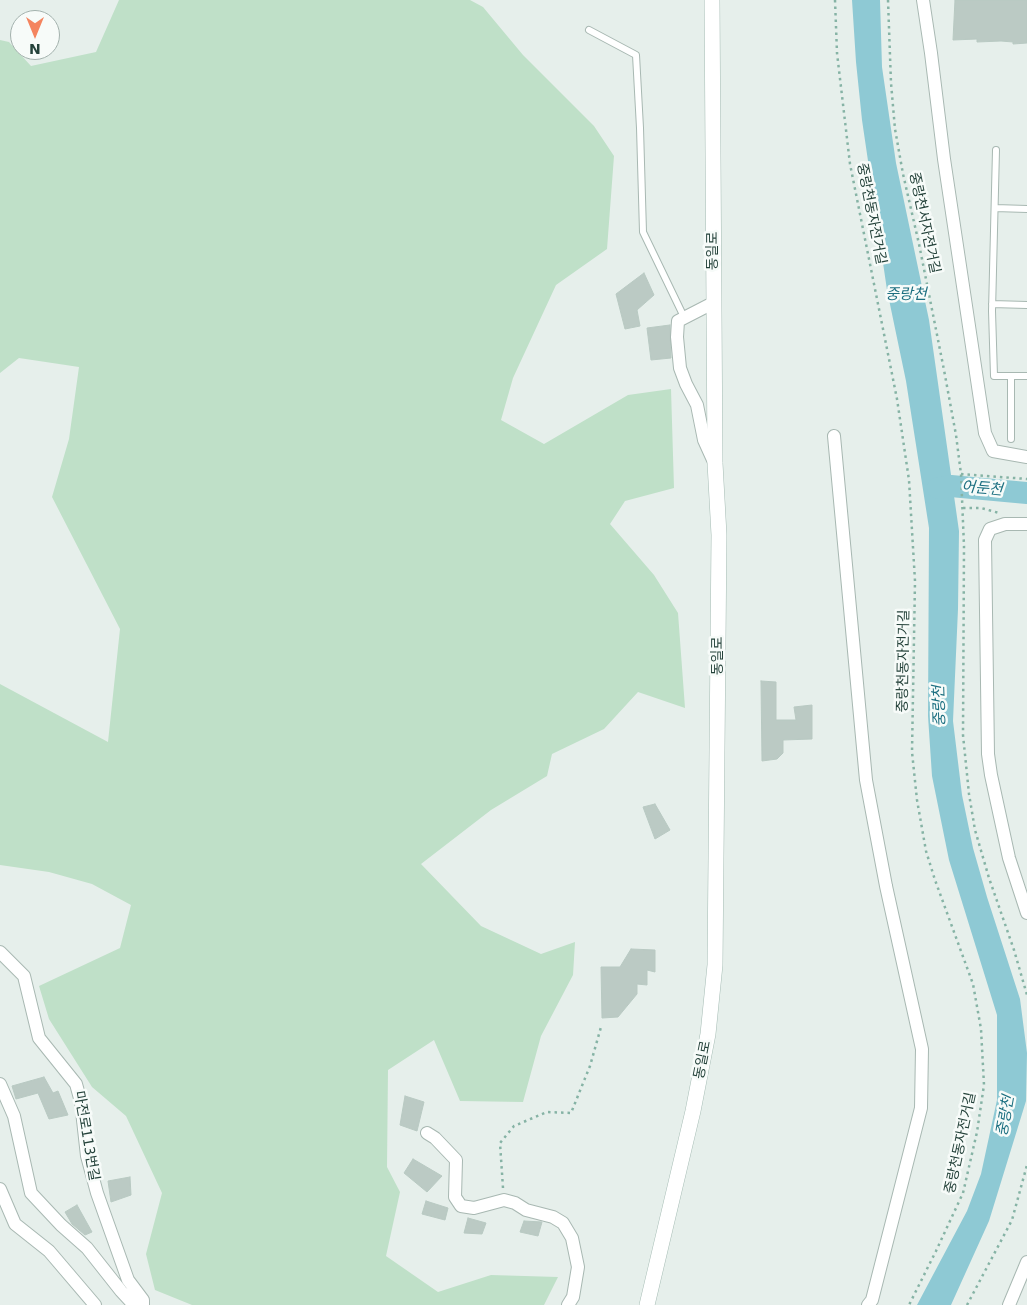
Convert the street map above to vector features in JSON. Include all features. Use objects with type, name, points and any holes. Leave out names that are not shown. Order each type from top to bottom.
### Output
[{"type":"street","name":"동일로","points":[[647,1305],[693,1111],[708,1034],[715,965],[719,535],[715,463],[712,0]]},
{"type":"street","points":[[923,0],[944,159],[985,433],[993,451],[1027,457]]},
{"type":"street","points":[[713,303],[678,321],[677,337],[680,368],[697,405],[704,440],[715,463]]},
{"type":"street","points":[[834,436],[866,780],[886,886],[922,1048],[921,1108],[872,1300],[868,1305]]},
{"type":"street","points":[[1023,524],[1005,524],[990,528],[985,540],[986,655],[988,754],[991,775],[1009,858],[1027,913]]},
{"type":"street","name":"마전로113번길","points":[[0,952],[24,976],[39,1038],[76,1084],[81,1102],[87,1156],[96,1193],[128,1280],[143,1300],[144,1305]]},
{"type":"street","points":[[0,1084],[14,1116],[30,1193],[61,1225],[87,1248],[134,1305]]},
{"type":"street","points":[[427,1133],[435,1138],[456,1160],[455,1197],[461,1206],[474,1208],[504,1200],[515,1203],[526,1210],[552,1217],[563,1223],[572,1238],[578,1267],[573,1296],[568,1305]]},
{"type":"street","points":[[0,1189],[15,1224],[49,1251],[96,1305]]},
{"type":"street","points":[[1009,1305],[1027,1262]]},
{"type":"lane","points":[[589,30],[636,55],[643,232],[684,317]]},
{"type":"lane","points":[[996,150],[992,304],[994,376],[1027,376]]},
{"type":"lane","points":[[995,208],[1027,209]]},
{"type":"lane","points":[[992,304],[1027,305]]},
{"type":"lane","points":[[1011,376],[1011,439]]},
{"type":"path","name":"중랑천동자전거길","points":[[835,0],[837,53],[850,164],[897,399],[909,480],[915,581],[912,752],[916,800],[929,862],[974,984],[981,1029],[984,1085],[977,1132],[963,1193],[909,1305]]},
{"type":"path","name":"중랑천서자전거길","points":[[888,0],[891,84],[896,135],[956,435],[963,508],[981,508],[1006,515],[1023,524]]},
{"type":"path","points":[[961,474],[1027,480]]},
{"type":"path","points":[[504,1200],[500,1143],[514,1126],[546,1112],[571,1113],[590,1066],[601,1027]]},
{"type":"path","points":[[967,1305],[1012,1220],[1027,1165]]},
{"type":"green space","points":[[119,0],[470,0],[483,7],[523,55],[594,126],[614,156],[607,249],[556,285],[513,378],[501,420],[544,444],[628,395],[671,389],[674,488],[625,501],[610,524],[654,575],[678,613],[685,708],[638,692],[604,729],[552,754],[547,776],[491,810],[421,864],[481,926],[541,954],[575,942],[573,975],[541,1036],[523,1102],[460,1101],[434,1040],[388,1070],[387,1167],[400,1192],[386,1256],[438,1292],[491,1275],[558,1277],[544,1305],[192,1305],[155,1290],[146,1254],[162,1193],[126,1116],[92,1087],[49,1019],[39,986],[120,948],[131,905],[92,884],[49,872],[0,865],[0,684],[108,742],[120,629],[52,497],[69,439],[79,367],[19,358],[0,373],[0,40],[10,43],[10,60],[26,60],[31,66],[96,52]]},
{"type":"water","name":"중랑천","points":[[852,0],[880,0],[882,67],[896,163],[929,320],[959,531],[953,721],[962,795],[973,848],[1020,999],[1027,1053],[1026,1101],[989,1221],[951,1305],[917,1305],[967,1211],[981,1174],[997,1100],[997,1015],[949,860],[932,776],[928,716],[929,528],[906,381],[887,290],[862,120]]},
{"type":"building","points":[[955,0],[1027,0],[1027,43],[977,42],[977,39],[953,40]]},
{"type":"building","points":[[644,273],[654,295],[637,310],[640,326],[625,329],[616,294]]},
{"type":"building","points":[[670,325],[671,358],[651,360],[647,328]]},
{"type":"building","points":[[761,681],[776,682],[776,720],[796,720],[794,707],[812,705],[812,739],[783,740],[783,753],[777,759],[762,761]]},
{"type":"building","points":[[655,804],[670,830],[655,839],[643,807]]},
{"type":"building","points":[[631,949],[655,950],[655,972],[647,970],[647,985],[637,984],[637,994],[618,1017],[602,1018],[601,967],[620,967]]},
{"type":"building","points":[[44,1077],[53,1093],[58,1091],[68,1115],[49,1119],[38,1093],[16,1099],[12,1086]]},
{"type":"building","points":[[405,1096],[424,1102],[417,1131],[400,1125]]},
{"type":"building","points":[[413,1159],[442,1176],[427,1192],[404,1173]]},
{"type":"building","points":[[130,1177],[131,1195],[111,1202],[108,1181]]},
{"type":"building","points":[[426,1201],[448,1208],[445,1220],[422,1214]]},
{"type":"building","points":[[77,1205],[92,1232],[85,1235],[72,1224],[65,1212]]},
{"type":"building","points":[[468,1218],[486,1223],[482,1234],[464,1233]]},
{"type":"building","points":[[524,1221],[542,1222],[538,1236],[520,1232]]},
{"type":"waterway","name":"어둔천","points":[[938,488],[951,486],[1027,493]]}]
